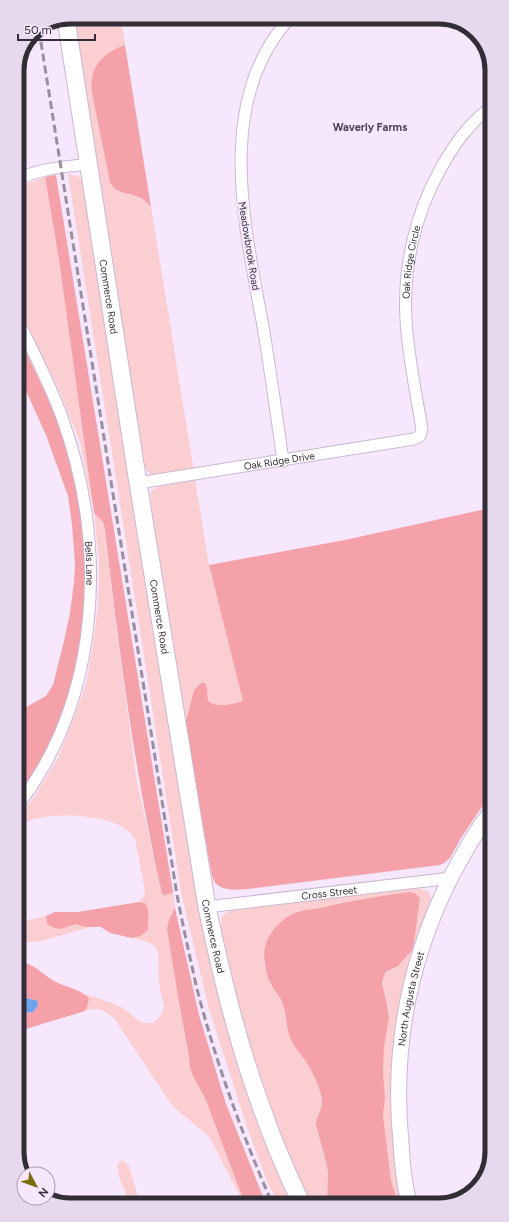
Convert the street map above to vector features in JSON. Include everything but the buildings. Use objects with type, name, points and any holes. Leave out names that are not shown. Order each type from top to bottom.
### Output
[{"type":"main road","name":"Commerce Road","points":[[67,24],[138,483],[207,907],[222,975],[255,1090],[281,1158],[299,1198]]},
{"type":"main road","name":"North Augusta Street","points":[[408,1198],[403,1166],[398,1114],[402,1032],[409,993],[422,948],[435,911],[472,839],[485,821]]},
{"type":"street","name":"Meadowbrook Road","points":[[283,461],[268,356],[245,229],[241,168],[244,120],[253,79],[267,47],[285,24]]},
{"type":"street","name":"Oak Ridge Circle","points":[[420,436],[422,429],[408,342],[406,320],[406,288],[412,246],[423,205],[446,159],[468,127],[485,112]]},
{"type":"street","points":[[24,177],[36,172],[53,168],[89,164]]},
{"type":"street","name":"Bells Lane","points":[[24,334],[53,395],[74,454],[86,515],[91,576],[87,634],[75,691],[66,717],[47,760],[24,797]]},
{"type":"street","name":"Oak Ridge Drive","points":[[138,483],[414,440],[420,436]]},
{"type":"street","name":"Cross Street","points":[[207,907],[451,878]]},
{"type":"shaded area","points":[[75,24],[122,24],[125,45],[110,52],[99,62],[92,76],[92,93],[117,191],[140,198],[151,207],[194,471],[152,476],[145,469]]},
{"type":"shaded area","points":[[125,45],[151,207],[145,201],[134,195],[119,191],[110,182],[92,93],[92,76],[99,62],[110,52]]},
{"type":"shaded area","points":[[68,174],[78,176],[85,183],[202,909],[293,1198],[276,1198],[267,1181],[248,1130],[209,1009],[182,897]]},
{"type":"shaded area","points":[[56,175],[173,892],[165,895],[162,894],[152,849],[136,758],[122,667],[105,529],[103,522],[94,513],[59,260],[45,177]]},
{"type":"shaded area","points":[[45,177],[59,260],[94,513],[80,442],[60,393],[24,318],[24,184]]},
{"type":"shaded area","points":[[24,348],[61,429],[79,499],[85,546],[85,622],[73,684],[49,745],[36,770],[24,787],[24,708],[46,696],[53,685],[70,613],[74,582],[75,564],[68,496],[46,435],[24,386]]},
{"type":"shaded area","points":[[195,480],[209,566],[244,701],[225,705],[216,705],[208,701],[207,691],[194,690],[185,725],[150,496],[151,491],[159,486]]},
{"type":"shaded area","points":[[485,509],[485,804],[461,838],[450,858],[440,865],[247,889],[226,889],[217,885],[212,876],[185,725],[194,690],[201,683],[205,683],[207,688],[208,701],[216,705],[225,705],[243,701],[209,565],[345,540]]},
{"type":"shaded area","points":[[94,513],[103,522],[105,529],[117,634],[137,782],[162,894],[173,892],[175,908],[167,929],[190,1068],[205,1098],[243,1198],[241,1198],[211,1140],[169,1101],[114,1018],[97,1009],[85,1011],[87,1007],[87,996],[85,994],[123,1008],[138,1020],[145,1023],[156,1020],[163,1010],[164,1006],[160,985],[157,950],[155,946],[150,943],[132,938],[143,934],[143,902],[139,902],[145,891],[135,839],[127,830],[114,823],[80,816],[44,817],[24,824],[24,810],[36,794],[58,758],[86,684],[98,607],[99,563]]},
{"type":"shaded area","points":[[417,888],[428,891],[432,900],[405,985],[403,1198],[396,1198],[391,1182],[383,1115],[385,1098],[383,1072],[384,1048],[389,1017],[382,983],[384,975],[394,969],[414,946],[414,934],[420,898],[415,893],[409,892],[355,900],[299,911],[279,923],[270,934],[266,943],[264,962],[269,979],[283,1003],[287,1028],[291,1039],[306,1060],[320,1088],[322,1104],[316,1125],[328,1173],[327,1198],[307,1198],[281,1137],[248,1040],[220,932],[222,916],[230,910]]},
{"type":"shaded area","points":[[409,892],[415,893],[420,898],[413,949],[398,966],[386,972],[382,983],[389,1017],[384,1048],[383,1072],[385,1098],[383,1115],[391,1181],[396,1198],[327,1198],[328,1173],[316,1125],[322,1105],[322,1097],[311,1070],[294,1046],[289,1036],[281,999],[271,983],[265,967],[265,946],[273,930],[285,918],[293,914],[304,910]]},
{"type":"shaded area","points":[[139,902],[145,903],[148,909],[148,930],[140,936],[132,938],[110,933],[101,927],[86,927],[75,924],[61,929],[54,928],[47,924],[46,916],[55,912],[78,912]]},
{"type":"shaded area","points":[[175,908],[199,1015],[226,1104],[264,1198],[243,1198],[205,1098],[190,1068],[167,929],[169,920]]},
{"type":"shaded area","points":[[46,916],[46,921],[61,929],[75,924],[90,927],[42,941],[24,943],[24,921]]},
{"type":"shaded area","points":[[24,962],[35,967],[58,983],[84,994],[89,999],[85,1011],[24,1029],[24,1013],[30,1013],[37,1007],[32,999],[24,997]]},
{"type":"shaded area","points":[[123,1160],[129,1166],[138,1198],[128,1198],[118,1173],[118,1163]]},
{"type":"water","points":[[24,997],[38,1001],[37,1007],[33,1012],[24,1013]]},
{"type":"railway","points":[[40,35],[179,907],[204,1017],[240,1124],[270,1198]]},
{"type":"district","name":"Waverly Farms","points":[[370,127]]}]
